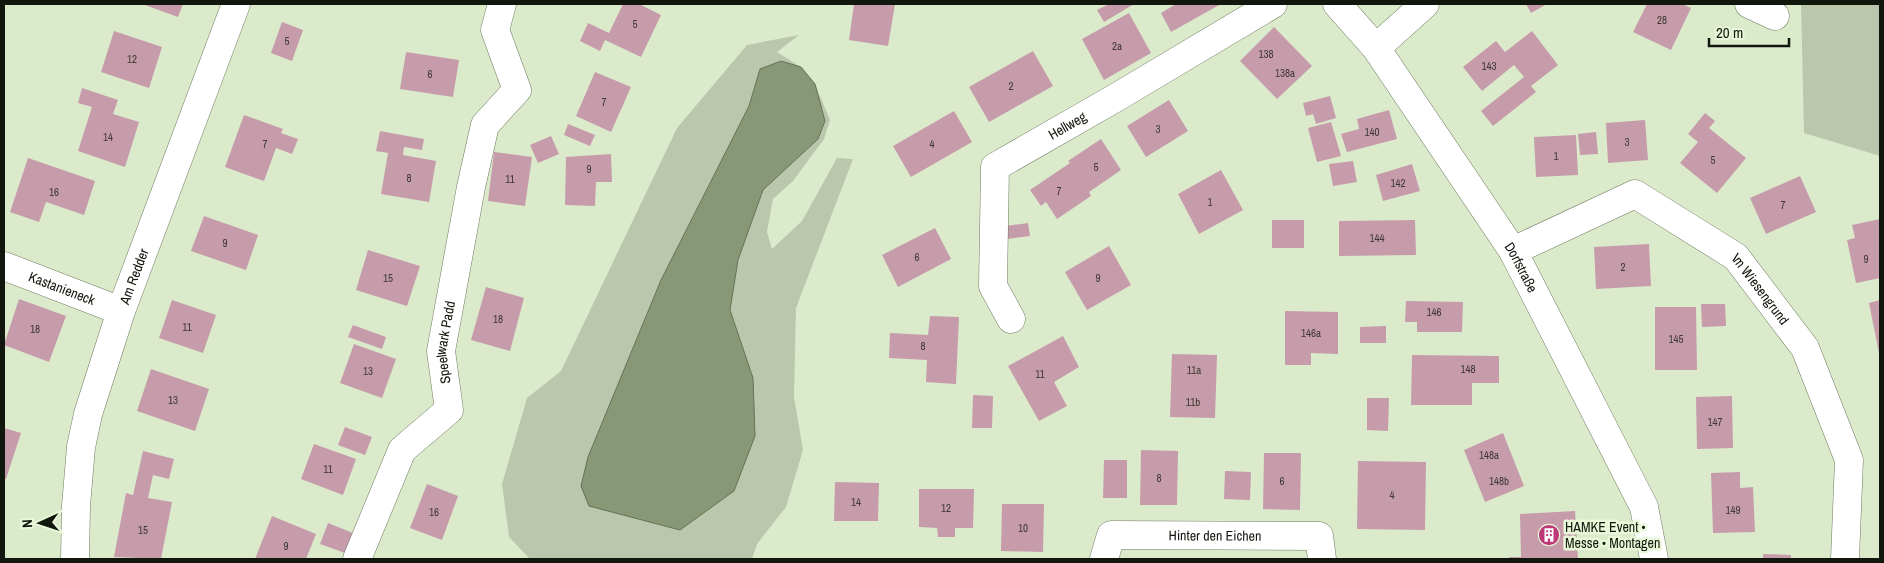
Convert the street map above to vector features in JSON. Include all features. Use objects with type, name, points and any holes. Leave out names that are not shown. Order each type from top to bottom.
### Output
[{"type":"street","name":"Am Redder","points":[[75,559],[76,506],[81,447],[88,414],[121,311],[236,4]]},
{"type":"street","name":"Speelwark Padd","points":[[358,559],[402,450],[449,410],[441,351],[471,187],[485,125],[517,90],[495,30],[502,4]]},
{"type":"street","name":"Hellweg","points":[[1010,319],[993,286],[995,166],[1117,97],[1273,4]]},
{"type":"street","name":"Dorfstraße","points":[[1337,4],[1376,48],[1512,251],[1644,507],[1654,559]]},
{"type":"street","points":[[1376,48],[1424,4]]},
{"type":"street","points":[[1749,4],[1775,16]]},
{"type":"street","name":"Im Wiesengrund","points":[[1512,251],[1635,194],[1736,257],[1805,348],[1848,460],[1845,559]]},
{"type":"street","name":"Kastanieneck","points":[[4,266],[121,311]]},
{"type":"street","name":"Hinter den Eichen","points":[[1104,559],[1111,535],[1319,536],[1322,559]]},
{"type":"shaded area","points":[[1801,4],[1880,4],[1880,156],[1804,133]]},
{"type":"shaded area","points":[[799,35],[777,52],[801,67],[781,61],[760,69],[749,106],[661,280],[588,457],[581,486],[753,378],[730,310],[738,260],[763,190],[818,139],[825,121],[815,84],[830,120],[824,139],[793,181],[773,199],[767,232],[772,249],[802,221],[837,158],[853,159],[796,308],[794,397],[803,450],[786,507],[757,544],[752,559],[530,559],[509,537],[502,484],[527,398],[561,371],[677,128],[747,45]]},
{"type":"shaded area","points":[[781,61],[801,67],[815,84],[825,121],[818,139],[763,190],[738,260],[730,310],[753,378],[755,436],[734,491],[680,530],[589,506],[581,486],[588,457],[661,280],[749,106],[760,69]]},
{"type":"building","points":[[142,4],[183,4],[178,17]]},
{"type":"building","points":[[623,4],[639,4],[661,15],[641,57],[605,40],[600,51],[580,41],[588,23],[609,33]]},
{"type":"building","points":[[854,4],[895,4],[888,46],[849,40]]},
{"type":"building","points":[[1109,4],[1134,4],[1104,22],[1097,10]]},
{"type":"building","points":[[1176,4],[1221,4],[1171,32],[1161,13]]},
{"type":"building","points":[[1526,4],[1547,4],[1531,13]]},
{"type":"building","points":[[1647,4],[1682,4],[1691,8],[1671,50],[1633,32]]},
{"type":"building","points":[[1129,13],[1151,53],[1104,80],[1082,39]]},
{"type":"building","points":[[282,22],[303,30],[292,61],[271,53]]},
{"type":"building","points":[[1274,27],[1312,66],[1277,99],[1240,61]]},
{"type":"building","points":[[114,31],[162,47],[149,88],[101,72]]},
{"type":"building","points":[[1532,31],[1558,65],[1531,86],[1536,92],[1493,126],[1481,111],[1524,77],[1514,65],[1482,91],[1463,67],[1496,41],[1505,52]]},
{"type":"building","points":[[1033,51],[1053,86],[989,122],[969,87]]},
{"type":"building","points":[[406,52],[459,60],[453,97],[400,89]]},
{"type":"building","points":[[595,72],[631,87],[611,132],[576,116]]},
{"type":"building","points":[[82,88],[118,100],[113,114],[139,122],[125,167],[78,151],[92,107],[78,103]]},
{"type":"building","points":[[1330,96],[1336,118],[1316,124],[1313,114],[1306,116],[1303,103]]},
{"type":"building","points":[[1169,100],[1188,131],[1146,157],[1127,126]]},
{"type":"building","points":[[1389,110],[1397,139],[1347,152],[1341,134],[1359,129],[1357,119]]},
{"type":"building","points":[[954,111],[972,142],[911,177],[893,146]]},
{"type":"building","points":[[1705,113],[1715,121],[1709,128],[1746,158],[1717,193],[1680,163],[1698,142],[1688,134]]},
{"type":"building","points":[[244,115],[283,129],[281,133],[298,139],[292,154],[276,148],[264,181],[225,167]]},
{"type":"building","points":[[1645,120],[1648,160],[1608,163],[1606,123]]},
{"type":"building","points":[[1331,122],[1341,156],[1317,162],[1308,128]]},
{"type":"building","points":[[568,124],[595,135],[590,146],[564,135]]},
{"type":"building","points":[[380,131],[424,139],[422,150],[404,147],[403,155],[436,161],[429,202],[381,194],[388,153],[376,151]]},
{"type":"building","points":[[1596,132],[1598,154],[1580,155],[1578,134]]},
{"type":"building","points":[[1576,135],[1578,175],[1536,177],[1534,137]]},
{"type":"building","points":[[551,136],[559,154],[538,163],[530,145]]},
{"type":"building","points":[[1101,139],[1121,170],[1089,192],[1091,196],[1057,219],[1046,202],[1041,206],[1030,190]]},
{"type":"building","points":[[494,152],[532,157],[525,206],[488,201]]},
{"type":"building","points":[[611,154],[612,182],[596,182],[595,206],[565,205],[566,157]]},
{"type":"building","points":[[28,158],[95,181],[84,215],[46,202],[39,222],[10,212]]},
{"type":"building","points":[[1353,161],[1357,182],[1333,186],[1329,164]]},
{"type":"building","points":[[1412,164],[1420,191],[1383,201],[1376,175]]},
{"type":"building","points":[[1221,170],[1243,210],[1199,234],[1178,194]]},
{"type":"building","points":[[1800,176],[1816,212],[1766,234],[1750,198]]},
{"type":"building","points":[[204,216],[258,235],[246,270],[191,251]]},
{"type":"building","points":[[1880,219],[1880,278],[1856,283],[1847,240],[1855,238],[1852,225]]},
{"type":"building","points":[[1272,220],[1304,220],[1304,248],[1272,248]]},
{"type":"building","points":[[1415,220],[1416,255],[1339,256],[1339,221]]},
{"type":"building","points":[[1028,223],[1030,236],[1007,239],[1006,226]]},
{"type":"building","points":[[935,228],[951,259],[898,287],[882,255]]},
{"type":"building","points":[[1649,244],[1651,286],[1596,289],[1594,247]]},
{"type":"building","points":[[1109,246],[1131,285],[1087,310],[1065,272]]},
{"type":"building","points":[[368,250],[420,266],[407,306],[356,290]]},
{"type":"building","points":[[486,287],[524,298],[510,351],[471,340]]},
{"type":"building","points":[[19,299],[66,316],[49,362],[4,345]]},
{"type":"building","points":[[172,300],[216,315],[203,353],[159,338]]},
{"type":"building","points":[[1880,300],[1880,353],[1879,353],[1869,303]]},
{"type":"building","points":[[1406,301],[1463,302],[1462,332],[1417,332],[1417,322],[1405,322]]},
{"type":"building","points":[[1701,304],[1725,304],[1726,326],[1702,327]]},
{"type":"building","points":[[1655,307],[1696,307],[1697,370],[1655,370]]},
{"type":"building","points":[[1285,311],[1338,312],[1338,354],[1311,353],[1311,365],[1285,365]]},
{"type":"building","points":[[930,316],[959,317],[956,384],[926,382],[927,360],[889,358],[890,333],[928,335]]},
{"type":"building","points":[[353,325],[386,337],[382,349],[348,337]]},
{"type":"building","points":[[1386,326],[1386,343],[1360,343],[1360,327]]},
{"type":"building","points":[[1063,336],[1079,367],[1054,382],[1067,406],[1039,421],[1008,366]]},
{"type":"building","points":[[354,344],[396,359],[382,398],[340,383]]},
{"type":"building","points":[[1172,354],[1217,355],[1215,418],[1170,417]]},
{"type":"building","points":[[1412,355],[1499,356],[1499,383],[1472,383],[1472,405],[1411,405]]},
{"type":"building","points":[[151,369],[209,389],[195,431],[137,411]]},
{"type":"building","points":[[973,395],[993,396],[992,428],[972,428]]},
{"type":"building","points":[[1732,396],[1733,448],[1697,449],[1696,397]]},
{"type":"building","points":[[1367,398],[1389,398],[1388,431],[1367,430]]},
{"type":"building","points":[[345,427],[372,437],[365,455],[338,445]]},
{"type":"building","points":[[4,428],[21,433],[6,479],[4,479]]},
{"type":"building","points":[[1503,433],[1524,486],[1485,502],[1464,450]]},
{"type":"building","points":[[314,444],[356,459],[343,495],[301,479]]},
{"type":"building","points":[[1141,450],[1178,451],[1177,505],[1140,505]]},
{"type":"building","points":[[143,451],[174,459],[169,479],[153,475],[148,498],[172,502],[161,559],[114,557],[126,493],[133,495]]},
{"type":"building","points":[[1264,453],[1301,453],[1300,510],[1263,509]]},
{"type":"building","points":[[1104,460],[1127,460],[1127,498],[1103,498]]},
{"type":"building","points":[[1358,461],[1426,462],[1425,530],[1357,529]]},
{"type":"building","points":[[1225,471],[1251,472],[1250,500],[1224,499]]},
{"type":"building","points":[[1740,472],[1740,488],[1753,487],[1755,532],[1713,533],[1711,473]]},
{"type":"building","points":[[835,482],[879,483],[878,521],[834,521]]},
{"type":"building","points":[[427,484],[458,496],[442,540],[410,528]]},
{"type":"building","points":[[919,489],[974,489],[973,528],[955,528],[955,537],[938,537],[937,528],[919,527]]},
{"type":"building","points":[[1002,504],[1044,504],[1043,552],[1001,551]]},
{"type":"building","name":"HAMKE Event • Messe • Montagen","points":[[1575,511],[1578,559],[1509,559],[1509,557],[1521,557],[1520,514]]},
{"type":"building","points":[[272,516],[316,534],[306,559],[255,559]]},
{"type":"building","points":[[328,523],[353,533],[345,553],[320,544]]},
{"type":"building","points":[[1763,554],[1791,555],[1791,559],[1763,559]]},
{"type":"place","name":"HAMKE Event • Messe • Montagen","points":[[1549,535]]}]
